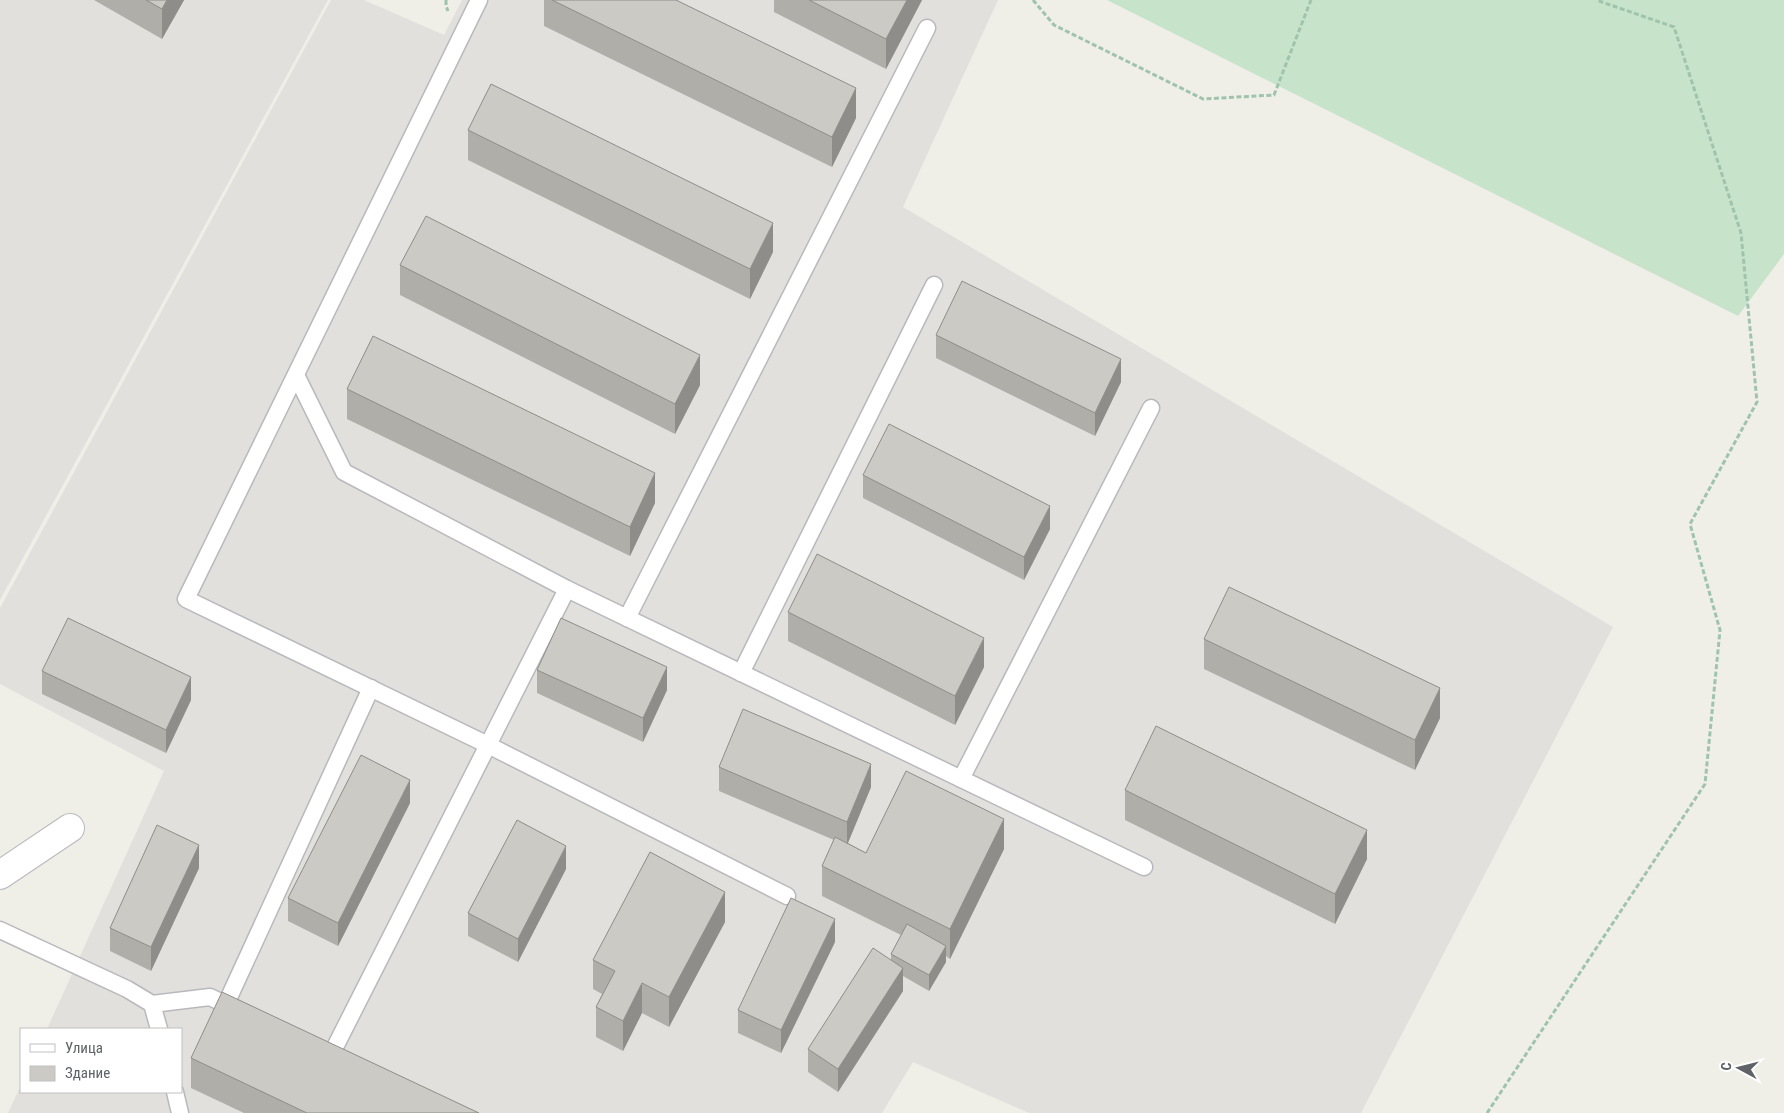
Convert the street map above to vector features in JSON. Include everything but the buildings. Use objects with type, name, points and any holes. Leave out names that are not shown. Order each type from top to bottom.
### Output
[{"type":"street","points":[[0,875],[70,828]]},
{"type":"lane","points":[[479,0],[186,599],[488,745],[787,896]]},
{"type":"lane","points":[[627,618],[927,28]]},
{"type":"lane","points":[[741,673],[934,285]]},
{"type":"lane","points":[[296,375],[344,472],[567,589],[1144,867]]},
{"type":"lane","points":[[961,780],[1151,408]]},
{"type":"lane","points":[[331,1055],[567,589]]},
{"type":"lane","points":[[226,1004],[371,688]]},
{"type":"lane","points":[[0,930],[127,989],[152,1004],[210,997],[252,1017]]},
{"type":"lane","points":[[152,1004],[159,1028]]},
{"type":"lane","points":[[314,1046],[349,1063]]},
{"type":"lane","points":[[175,1093],[180,1113]]},
{"type":"path","points":[[1033,0],[1054,25],[1203,99],[1274,95],[1311,0]]},
{"type":"path","points":[[1487,1113],[1705,784],[1720,630],[1690,524],[1757,402],[1741,233],[1674,27],[1596,0]]},
{"type":"shaded area","points":[[0,0],[328,0],[0,600]]},
{"type":"shaded area","points":[[331,0],[364,0],[444,35],[462,0],[998,0],[903,207],[1613,627],[1361,1113],[1029,1113],[913,1062],[882,1113],[8,1113],[20,1087],[20,1093],[182,1093],[182,1028],[47,1028],[164,771],[0,684],[0,608]]},
{"type":"green space","points":[[1107,0],[1784,0],[1784,254],[1738,316]]}]
